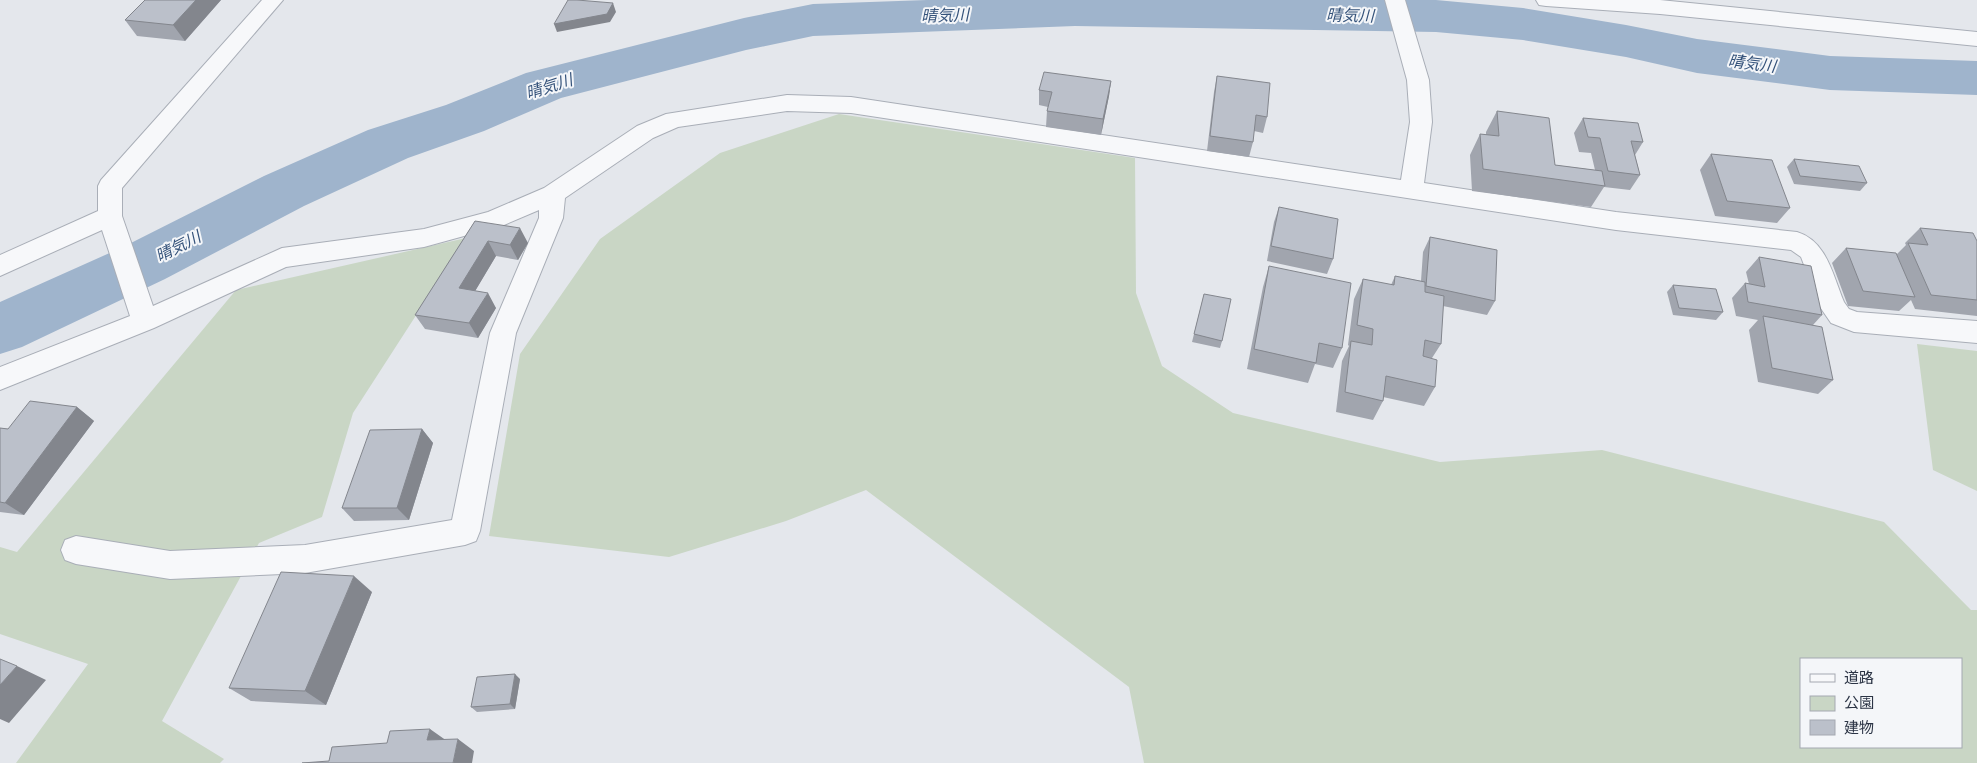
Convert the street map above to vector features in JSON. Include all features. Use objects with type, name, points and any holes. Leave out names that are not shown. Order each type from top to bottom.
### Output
[{"type":"street","points":[[145,320],[110,216],[110,186],[273,0]]},
{"type":"street","points":[[1395,0],[1418,80],[1421,122],[1411,192]]},
{"type":"street","points":[[1546,0],[1620,2],[1977,39]]},
{"type":"street","points":[[0,379],[145,320],[282,258],[424,238],[495,219],[553,194],[645,132],[674,120],[787,103],[851,105],[1411,192],[1616,221],[1797,241],[1811,252],[1833,307],[1840,316],[1854,322],[1977,332]]},
{"type":"street","points":[[76,550],[170,565],[295,559],[465,531],[503,333],[551,218],[553,194]]},
{"type":"street","points":[[0,266],[110,216]]},
{"type":"green space","points":[[839,114],[1135,158],[1136,293],[1162,366],[1233,413],[1440,462],[1602,450],[1884,522],[1971,610],[1977,610],[1977,763],[1144,763],[1129,687],[866,490],[786,521],[669,557],[489,536],[520,354],[600,239],[720,153]]},
{"type":"green space","points":[[466,238],[353,413],[322,517],[259,543],[162,721],[224,759],[220,763],[16,763],[88,664],[0,634],[0,547],[17,552],[236,290]]},
{"type":"green space","points":[[1917,344],[1977,351],[1977,491],[1933,470]]},
{"type":"building","points":[[145,0],[196,0],[173,25],[125,20]]},
{"type":"building","points":[[568,0],[613,3],[607,14],[554,24]]},
{"type":"building","points":[[1044,72],[1111,81],[1103,119],[1047,111],[1052,92],[1039,90]]},
{"type":"building","points":[[1217,76],[1270,83],[1267,117],[1256,115],[1253,142],[1210,136]]},
{"type":"building","points":[[1497,111],[1549,118],[1555,165],[1602,171],[1605,186],[1483,169],[1480,134],[1499,136]]},
{"type":"building","points":[[1583,118],[1638,123],[1643,142],[1631,141],[1640,175],[1608,171],[1600,138],[1588,137]]},
{"type":"building","points":[[1711,154],[1772,160],[1790,208],[1727,201]]},
{"type":"building","points":[[1794,159],[1859,166],[1867,183],[1800,176]]},
{"type":"building","points":[[1279,207],[1338,219],[1333,259],[1271,246]]},
{"type":"building","points":[[475,221],[520,228],[510,245],[488,241],[459,288],[488,293],[469,323],[415,315]]},
{"type":"building","points":[[1920,228],[1973,233],[1977,241],[1977,300],[1931,295],[1908,243],[1928,245]]},
{"type":"building","points":[[1430,237],[1497,250],[1495,301],[1426,286]]},
{"type":"building","points":[[1846,248],[1896,253],[1915,297],[1863,291]]},
{"type":"building","points":[[1759,257],[1811,266],[1822,315],[1748,302],[1745,283],[1765,287]]},
{"type":"building","points":[[1269,266],[1351,283],[1342,348],[1319,343],[1316,363],[1254,349]]},
{"type":"building","points":[[1395,276],[1425,282],[1425,292],[1444,296],[1441,344],[1425,340],[1423,356],[1437,360],[1435,387],[1386,376],[1383,401],[1345,392],[1351,341],[1372,345],[1373,329],[1357,325],[1363,279],[1394,285]]},
{"type":"building","points":[[1673,285],[1716,289],[1723,312],[1679,308]]},
{"type":"building","points":[[1204,294],[1231,299],[1222,341],[1194,334]]},
{"type":"building","points":[[1763,316],[1822,327],[1833,380],[1772,368]]},
{"type":"building","points":[[30,401],[77,407],[5,503],[0,502],[0,428],[8,429]]},
{"type":"building","points":[[422,429],[397,508],[342,508],[370,430]]},
{"type":"building","points":[[281,572],[354,576],[305,691],[229,688]]},
{"type":"building","points":[[0,659],[17,666],[0,685]]},
{"type":"building","points":[[515,674],[510,704],[471,707],[477,677]]},
{"type":"building","points":[[430,729],[427,740],[458,739],[453,763],[302,763],[329,761],[332,747],[387,743],[390,731]]},
{"type":"waterway","name":"晴気川","points":[[0,329],[144,263],[284,191],[388,144],[465,118],[545,85],[744,34],[813,20],[1075,10],[1436,16],[1523,24],[1626,41],[1697,56],[1830,73],[1977,78]]}]
